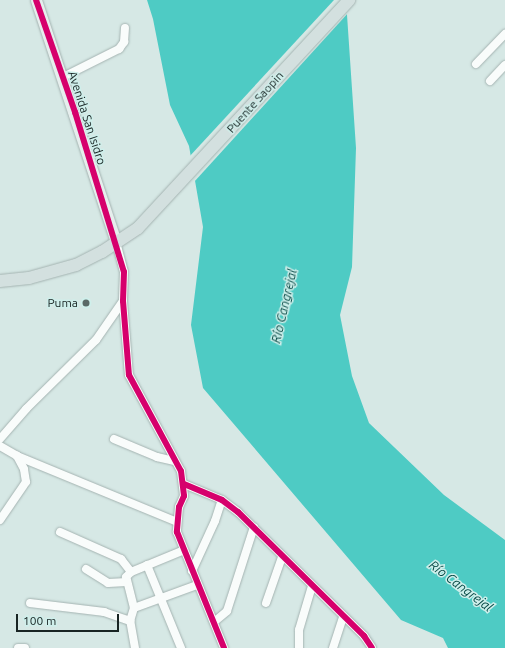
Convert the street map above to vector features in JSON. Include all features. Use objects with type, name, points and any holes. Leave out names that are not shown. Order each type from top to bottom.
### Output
[{"type":"main road","name":"Puente Saopin","points":[[0,280],[29,278],[60,271],[90,259],[138,228],[161,205],[349,0]]},
{"type":"street","name":"Avenida San Isidro","points":[[36,0],[116,242]]},
{"type":"street","points":[[63,78],[119,49],[124,42],[125,28]]},
{"type":"street","points":[[476,64],[505,34]]},
{"type":"street","points":[[490,81],[505,65]]},
{"type":"street","points":[[116,242],[124,272],[123,301],[129,375],[181,471],[184,484],[177,522],[177,532],[197,585],[224,648]]},
{"type":"street","points":[[0,439],[26,409],[96,340],[123,301]]},
{"type":"street","points":[[114,439],[157,457],[175,461]]},
{"type":"street","points":[[0,446],[17,456],[177,522]]},
{"type":"street","points":[[1,516],[26,482],[24,469],[17,456]]},
{"type":"street","points":[[184,484],[222,500],[254,527],[343,617],[372,644],[372,648]]},
{"type":"street","points":[[192,571],[215,521],[222,500]]},
{"type":"street","points":[[214,622],[227,611],[254,527]]},
{"type":"street","points":[[60,532],[121,559],[131,572]]},
{"type":"street","points":[[135,648],[130,621],[134,608],[126,577],[131,572],[184,550]]},
{"type":"street","points":[[266,603],[282,556]]},
{"type":"street","points":[[147,565],[181,648]]},
{"type":"street","points":[[86,569],[108,583],[127,582]]},
{"type":"street","points":[[134,608],[197,585]]},
{"type":"street","points":[[299,648],[299,630],[312,586]]},
{"type":"street","points":[[30,603],[104,612],[130,621]]},
{"type":"street","points":[[333,648],[343,617]]},
{"type":"street","points":[[18,648],[25,648]]},
{"type":"water","name":"Río Cangrejal","points":[[147,0],[346,0],[356,148],[352,267],[340,315],[352,376],[369,423],[444,495],[505,540],[505,648],[448,648],[443,638],[401,620],[203,388],[191,325],[203,227],[189,146],[170,105],[153,19]]},
{"type":"pier","points":[[334,0],[348,0],[349,12],[194,182],[189,157]]},
{"type":"cycle path","points":[[36,0],[75,112],[124,272],[123,301],[129,375],[181,471],[184,496],[179,507],[177,532],[224,648]]},
{"type":"cycle path","points":[[184,484],[222,500],[238,512],[364,636],[372,648]]},
{"type":"place","name":"Puma","points":[[86,303]]}]
